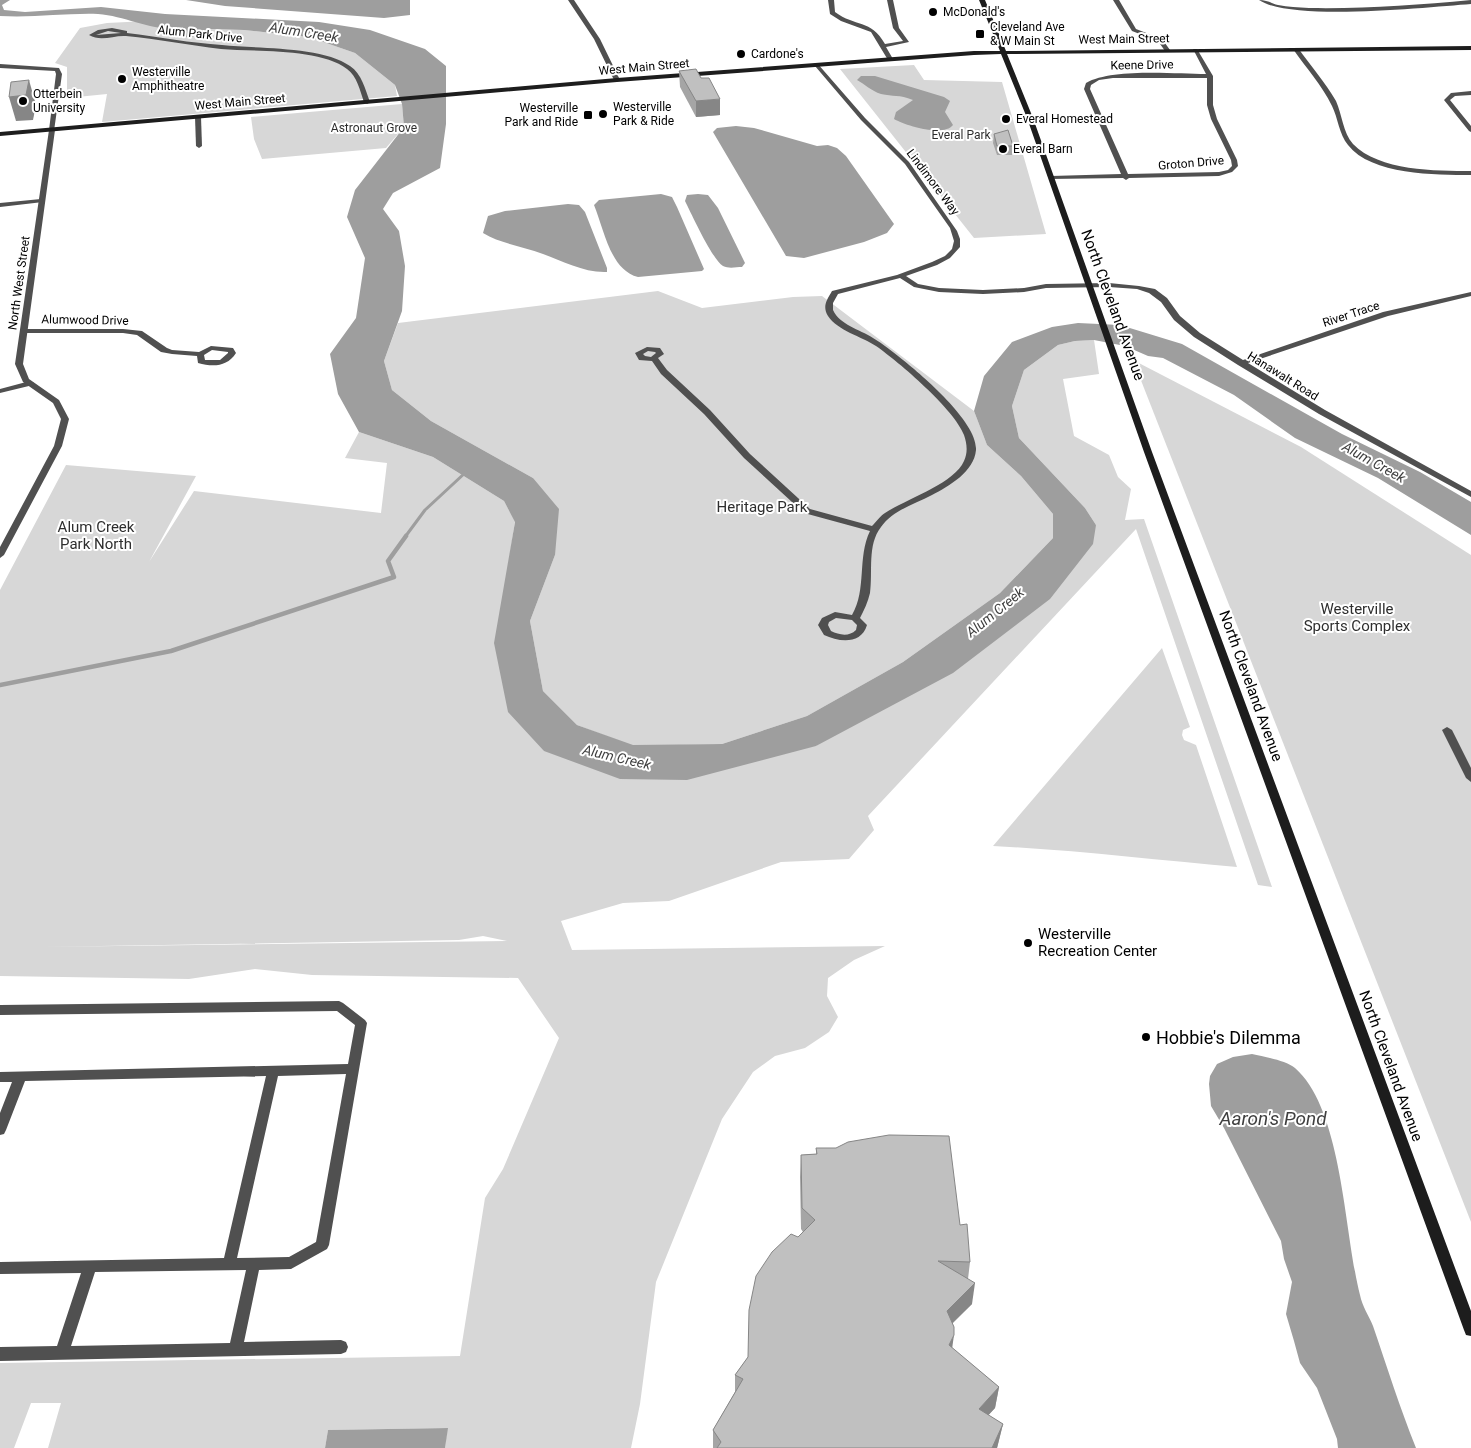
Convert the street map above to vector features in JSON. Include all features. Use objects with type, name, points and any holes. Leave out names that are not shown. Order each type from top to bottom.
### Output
[{"type":"main road","name":"North Cleveland Avenue","points":[[982,0],[1051,178],[1148,452],[1471,1330]]},
{"type":"main road","name":"West Main Street","points":[[0,134],[617,80],[1002,52],[1471,48]]},
{"type":"street","points":[[571,0],[597,39],[617,80]]},
{"type":"street","points":[[831,0],[832,13],[842,21],[870,29],[890,59]]},
{"type":"street","points":[[882,46],[906,42],[896,28],[890,0]]},
{"type":"street","points":[[1116,0],[1134,30],[1160,40],[1167,50]]},
{"type":"street","points":[[1262,0],[1276,7],[1295,9],[1392,8],[1471,2]]},
{"type":"street","name":"Alum Park Drive","points":[[124,34],[125,32],[108,30],[92,36],[124,34],[216,47],[296,52],[325,57],[343,63],[352,69],[361,81],[367,102]]},
{"type":"street","points":[[1296,49],[1336,107],[1351,145],[1369,156],[1396,167],[1429,172],[1471,173]]},
{"type":"street","name":"Groton Drive","points":[[1051,178],[1126,178],[1219,174],[1230,171],[1236,166],[1214,119],[1210,105],[1210,76],[1195,50]]},
{"type":"street","name":"Lindimore Way","points":[[817,65],[864,119],[907,163],[953,228],[958,239],[955,250],[948,257],[932,266],[900,275]]},
{"type":"street","name":"North West Street","points":[[0,66],[53,67],[58,69],[59,75],[52,130],[19,364],[23,376],[30,383],[49,395],[60,407],[65,419],[62,435],[0,555]]},
{"type":"street","name":"Keene Drive","points":[[1126,178],[1087,89],[1088,84],[1097,79],[1113,76],[1210,76]]},
{"type":"street","points":[[1471,93],[1453,94],[1447,100],[1471,130]]},
{"type":"street","points":[[198,117],[199,146]]},
{"type":"street","points":[[0,205],[41,201]]},
{"type":"street","points":[[855,618],[866,591],[866,552],[875,530],[887,516],[935,490],[964,470],[971,459],[972,447],[969,435],[960,421],[892,354],[836,321],[829,310],[829,302],[835,293],[900,275]]},
{"type":"street","name":"Hanawalt Road","points":[[900,275],[916,286],[926,289],[973,292],[1046,286],[1089,285],[1137,286],[1156,293],[1186,327],[1241,363],[1322,412],[1471,494]]},
{"type":"street","name":"River Trace","points":[[1241,363],[1386,314],[1471,294]]},
{"type":"street","name":"Alumwood Drive","points":[[24,331],[139,333],[164,350],[200,354]]},
{"type":"street","points":[[654,358],[664,372],[707,412],[774,483],[802,507],[822,516],[875,530]]},
{"type":"street","points":[[0,391],[30,383]]},
{"type":"street","points":[[1447,730],[1471,778]]},
{"type":"street","points":[[0,1010],[340,1006],[361,1023],[322,1245],[291,1263],[0,1268]]},
{"type":"street","points":[[0,1077],[353,1069]]},
{"type":"street","points":[[230,1264],[274,1071]]},
{"type":"street","points":[[0,1130],[20,1077]]},
{"type":"street","points":[[236,1349],[254,1263]]},
{"type":"street","points":[[62,1353],[90,1266]]},
{"type":"street","points":[[0,1354],[341,1348]]},
{"type":"green space","points":[[168,20],[197,37],[211,29],[244,30],[309,37],[355,53],[395,85],[397,96],[102,122],[107,94],[67,98],[67,67],[55,63],[80,28],[107,23]]},
{"type":"green space","name":"Everal Park","points":[[914,65],[924,80],[1002,82],[1046,234],[974,238],[840,69]]},
{"type":"green space","name":"Astronaut Grove","points":[[402,104],[404,127],[386,148],[262,159],[254,139],[251,117]]},
{"type":"green space","name":"Heritage Park","points":[[658,291],[702,308],[793,297],[822,296],[974,411],[987,445],[1021,476],[1053,514],[1053,538],[1000,593],[903,662],[807,716],[722,744],[633,746],[577,725],[543,691],[530,621],[555,555],[533,478],[431,421],[392,390],[384,361],[398,323]]},
{"type":"green space","name":"Alum Creek Park North","points":[[1094,340],[1099,374],[1063,379],[1074,436],[1109,455],[1118,477],[1131,489],[1125,520],[1144,519],[1272,887],[1258,885],[1136,529],[868,816],[874,830],[849,859],[781,862],[669,901],[623,903],[561,921],[572,950],[885,946],[854,960],[828,978],[827,996],[838,1017],[829,1032],[805,1048],[775,1056],[753,1072],[722,1119],[656,1282],[640,1404],[631,1448],[445,1448],[447,1428],[328,1430],[325,1448],[48,1448],[61,1403],[31,1403],[14,1448],[0,1448],[0,1363],[460,1356],[485,1198],[503,1169],[559,1038],[518,978],[312,975],[255,969],[189,979],[0,976],[0,590],[66,465],[196,476],[149,562],[194,491],[381,513],[387,463],[345,458],[359,432],[433,457],[504,501],[515,521],[508,567],[544,751],[816,746],[1096,525],[1085,508],[1019,438],[1012,406],[1024,370],[1058,345],[1075,341]],"holes":[[[483,936],[507,941],[38,947],[459,940]]]},
{"type":"green space","name":"Westerville Sports Complex","points":[[1133,360],[1301,447],[1471,555],[1471,1222]]},
{"type":"green space","points":[[1162,648],[1190,727],[1183,730],[1182,735],[1184,740],[1196,745],[1237,867],[993,846]]},
{"type":"water","name":"Alum Creek","points":[[0,0],[10,0],[2,5],[4,10],[25,12],[101,7],[165,14],[319,22],[370,30],[425,49],[446,66],[446,124],[440,168],[393,193],[383,209],[399,231],[405,266],[402,311],[384,361],[392,390],[431,421],[533,478],[559,509],[555,555],[530,621],[543,691],[577,725],[633,745],[722,744],[807,716],[903,662],[1000,593],[1053,538],[1053,514],[1021,476],[987,445],[974,411],[984,376],[1012,342],[1052,327],[1078,323],[1120,325],[1182,344],[1342,434],[1420,472],[1471,502],[1471,535],[1378,478],[1295,438],[1234,395],[1163,358],[1148,356],[1125,346],[1094,340],[1075,341],[1058,345],[1024,370],[1012,406],[1019,438],[1085,508],[1096,525],[1093,544],[1050,599],[953,673],[816,746],[687,780],[620,779],[544,751],[508,712],[494,643],[515,522],[504,501],[433,457],[359,432],[338,394],[330,354],[356,318],[365,258],[347,217],[355,190],[404,127],[402,104],[395,85],[355,53],[309,37],[244,30],[211,29],[189,38],[178,34],[178,29],[147,25],[108,15],[0,16]]},
{"type":"water","points":[[186,0],[410,0],[410,15],[384,18],[225,6]]},
{"type":"water","points":[[861,76],[875,76],[944,97],[950,101],[945,112],[953,125],[942,130],[934,130],[907,125],[894,119],[896,112],[913,100],[877,93],[857,80]]},
{"type":"water","points":[[736,126],[754,128],[817,146],[828,145],[837,148],[846,156],[894,224],[887,233],[864,242],[804,258],[786,256],[713,132],[717,128]]},
{"type":"water","points":[[661,194],[672,197],[704,269],[702,271],[638,277],[628,273],[614,257],[594,205],[599,200]]},
{"type":"water","points":[[687,195],[708,195],[718,208],[745,263],[742,267],[730,268],[723,266],[713,255],[685,201]]},
{"type":"water","points":[[568,204],[579,205],[585,212],[607,272],[582,269],[535,251],[497,240],[483,233],[488,216],[505,211]]},
{"type":"water","name":"Aaron's Pond","points":[[1252,1054],[1280,1061],[1295,1068],[1311,1087],[1323,1112],[1340,1174],[1361,1299],[1373,1326],[1416,1448],[1338,1448],[1337,1439],[1317,1388],[1300,1363],[1286,1314],[1292,1282],[1284,1259],[1281,1241],[1211,1106],[1210,1076],[1217,1064],[1233,1057]]},
{"type":"water","points":[[448,1428],[445,1448],[325,1448],[328,1430]]},
{"type":"building","points":[[696,69],[701,78],[709,78],[720,99],[696,101],[679,71]]},
{"type":"building","points":[[29,80],[26,95],[9,97],[11,82]]},
{"type":"building","points":[[1008,130],[1013,146],[997,146],[994,134]]},
{"type":"building","points":[[889,1135],[949,1136],[960,1225],[967,1224],[970,1262],[938,1261],[975,1283],[947,1311],[954,1327],[954,1335],[949,1345],[999,1387],[979,1409],[1003,1424],[992,1448],[717,1448],[721,1442],[713,1430],[743,1379],[735,1375],[748,1357],[749,1310],[756,1276],[772,1252],[791,1234],[798,1237],[815,1220],[802,1208],[801,1155],[817,1154],[816,1148],[836,1148],[848,1142]]},
{"type":"waterway","points":[[405,537],[425,510],[466,472]]},
{"type":"waterway","points":[[0,685],[171,651],[394,577],[388,561],[406,536]]},
{"type":"place","name":"McDonald's","points":[[933,12]]},
{"type":"place","name":"Cleveland Ave & W Main St","points":[[980,34]]},
{"type":"place","name":"Cardone's","points":[[741,54]]},
{"type":"place","name":"Westerville Amphitheatre","points":[[122,79]]},
{"type":"place","name":"Otterbein University","points":[[23,101]]},
{"type":"place","name":"Westerville Park & Ride","points":[[603,114]]},
{"type":"place","name":"Westerville Park and Ride","points":[[588,115]]},
{"type":"place","name":"Everal Homestead","points":[[1006,119]]},
{"type":"place","name":"Everal Barn","points":[[1003,149]]},
{"type":"place","name":"Westerville Recreation Center","points":[[1028,943]]},
{"type":"place","name":"Hobbie's Dilemma","points":[[1146,1037]]}]
